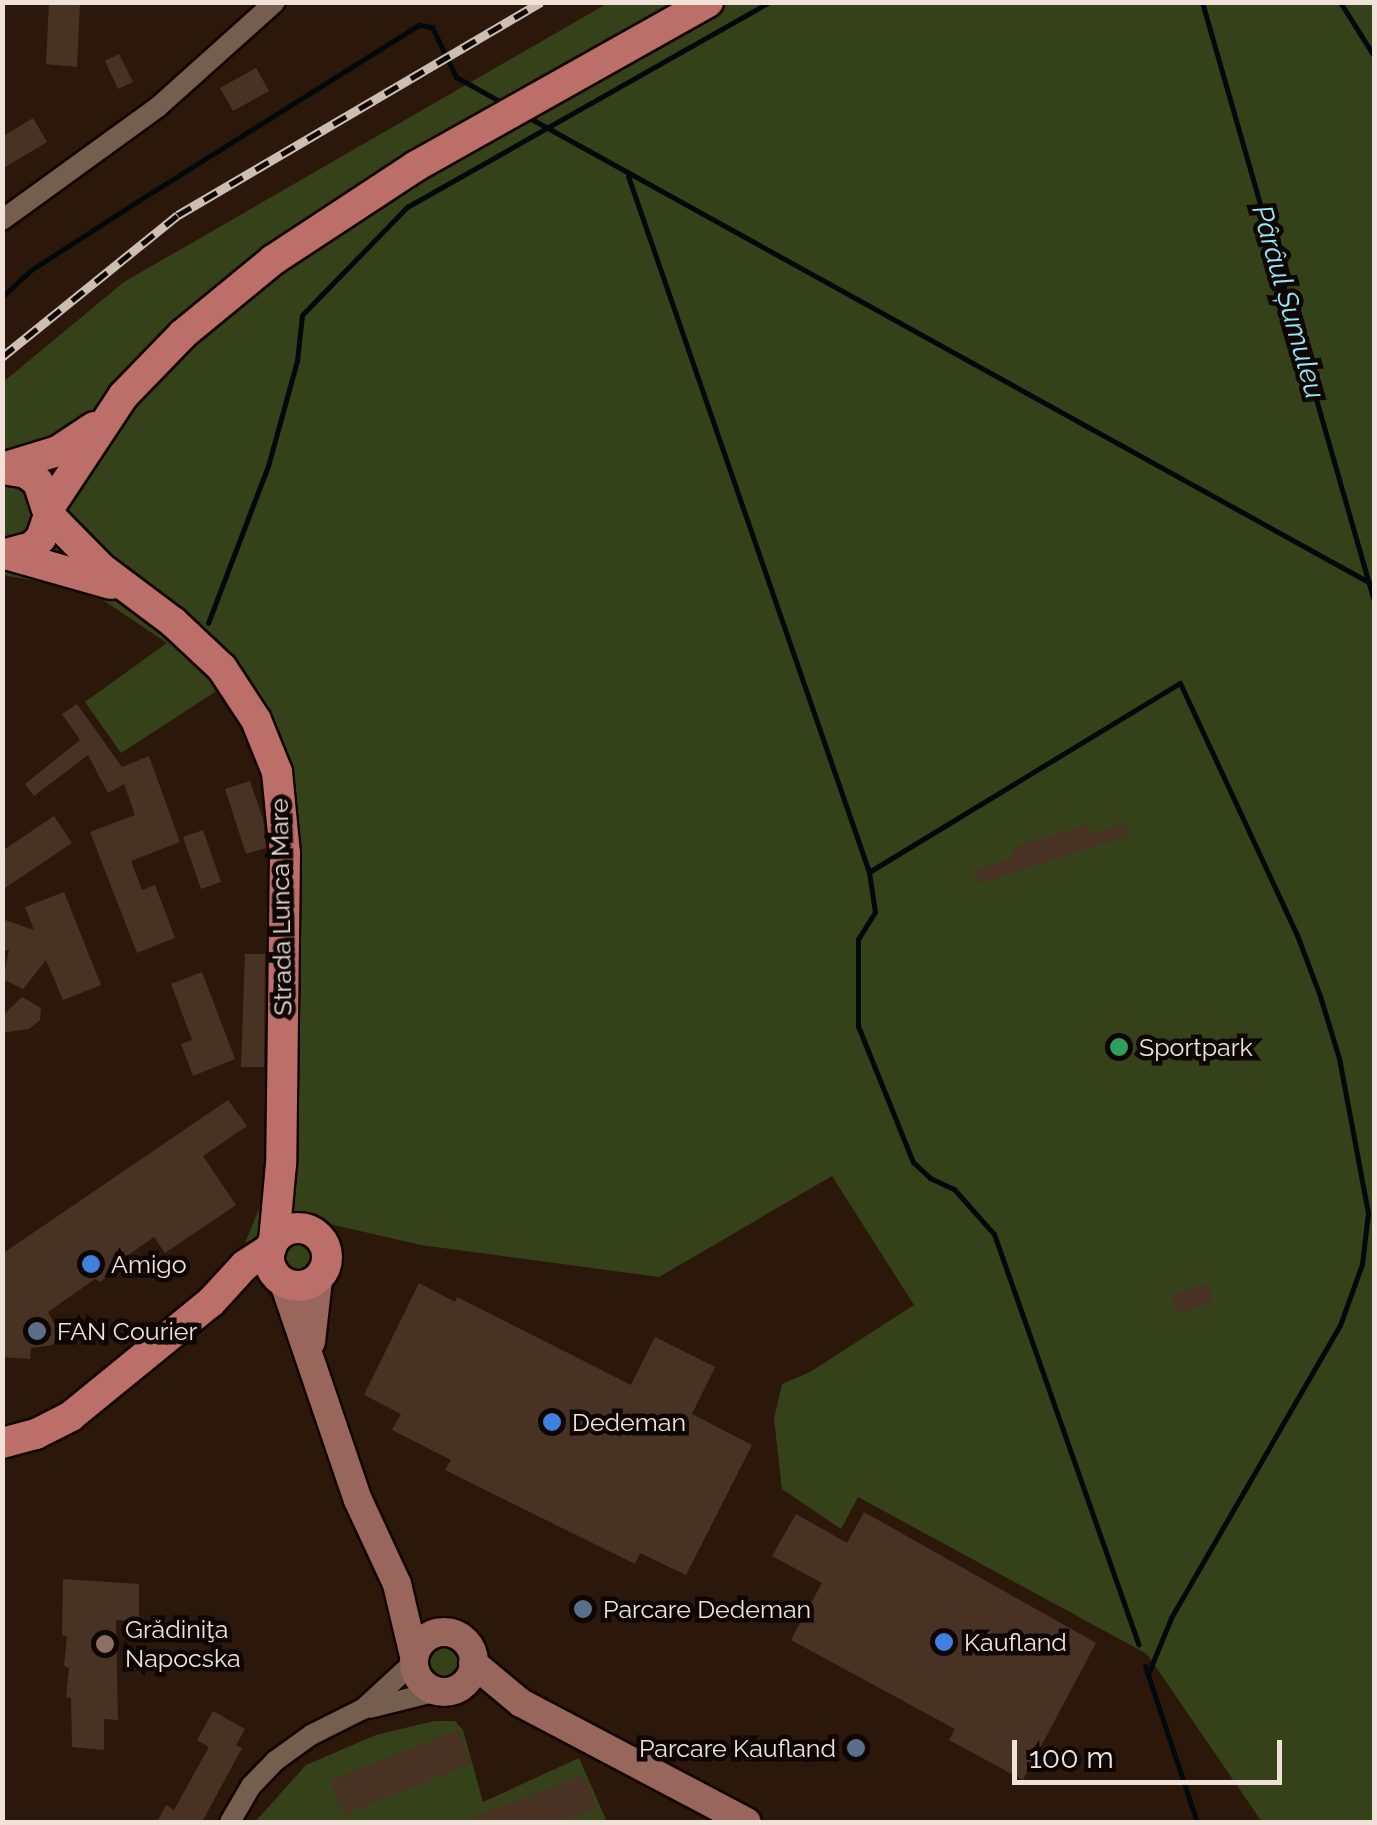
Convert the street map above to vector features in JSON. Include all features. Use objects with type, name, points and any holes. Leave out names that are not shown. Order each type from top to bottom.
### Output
[{"type":"main road","points":[[6,555],[21,552],[41,538],[49,511],[105,419],[183,334],[274,260],[416,166],[708,2]]},
{"type":"main road","points":[[2,468],[58,451],[105,419]]},
{"type":"main road","name":"Strada Lunca Mare","points":[[2,468],[26,473],[38,482],[49,511],[128,590],[173,622],[222,668],[256,720],[276,772],[285,840],[280,1164],[272,1244]]},
{"type":"main road","name":"Strada Lunca Mare","points":[[6,555],[42,561],[128,590]]},
{"type":"main road","name":"Strada Lunca Mare","points":[[280,1164],[310,1230]]},
{"type":"main road","points":[[2,1442],[36,1434],[71,1416],[211,1302],[244,1265],[290,1229],[310,1230],[323,1241],[327,1254],[318,1280],[310,1348]]},
{"type":"main road","points":[[272,1244],[270,1265],[282,1281],[310,1348],[352,1486],[397,1584],[420,1681],[444,1691],[521,1703]]},
{"type":"main road","points":[[211,1302],[282,1281],[304,1286],[318,1280]]},
{"type":"main road","points":[[397,1584],[420,1612],[466,1642],[474,1663],[521,1703],[748,1822]]},
{"type":"main road","points":[[414,1659],[426,1637],[448,1632]]},
{"type":"main road","points":[[444,1691],[468,1680],[474,1663]]},
{"type":"street","points":[[2,220],[158,107],[275,2]]},
{"type":"street","points":[[230,1822],[251,1786],[274,1761],[363,1709],[414,1659]]},
{"type":"street","points":[[363,1709],[444,1691]]},
{"type":"green space","points":[[608,3],[1374,3],[1374,1822],[1262,1822],[1147,1654],[858,1497],[841,1529],[782,1489],[774,1419],[782,1384],[810,1372],[914,1305],[832,1176],[659,1277],[421,1245],[325,1223],[291,1221],[245,1243],[270,1182],[274,841],[264,783],[248,741],[218,690],[121,753],[85,702],[167,643],[88,590],[3,575],[2,383],[124,282]]},
{"type":"green space","points":[[299,1235],[314,1241],[320,1256],[314,1271],[299,1277],[284,1271],[278,1256],[284,1241]]},
{"type":"green space","points":[[444,1641],[458,1647],[464,1661],[458,1675],[444,1681],[430,1675],[424,1661],[430,1647]]},
{"type":"green space","points":[[434,1721],[455,1721],[463,1730],[483,1802],[579,1758],[607,1822],[255,1822],[306,1765],[376,1735]]},
{"type":"building","points":[[49,2],[80,2],[77,67],[46,64]]},
{"type":"building","points":[[119,54],[133,82],[118,89],[105,61]]},
{"type":"building","points":[[256,68],[269,91],[233,111],[220,88]]},
{"type":"building","points":[[33,118],[47,142],[2,169],[2,137]]},
{"type":"building","points":[[77,704],[122,767],[149,756],[180,842],[131,861],[142,890],[155,885],[175,938],[137,953],[90,832],[135,815],[124,784],[108,793],[88,755],[34,796],[25,784],[80,740],[62,714]]},
{"type":"building","points":[[250,781],[263,819],[266,848],[246,854],[225,789]]},
{"type":"building","points":[[54,816],[72,843],[2,890],[2,851]]},
{"type":"building","points":[[1124,823],[1128,836],[978,884],[974,870],[1015,857],[1012,848],[1088,824],[1091,833]]},
{"type":"building","points":[[203,830],[221,882],[201,889],[183,837]]},
{"type":"building","points":[[64,892],[101,985],[63,1000],[46,960],[23,989],[3,979],[9,950],[2,950],[2,919],[34,930],[25,907]]},
{"type":"building","points":[[245,954],[265,954],[264,1067],[241,1067]]},
{"type":"building","points":[[202,972],[235,1059],[193,1076],[181,1044],[192,1040],[171,984]]},
{"type":"building","points":[[22,997],[41,1008],[40,1020],[29,1029],[2,1033],[2,1016]]},
{"type":"building","points":[[228,1100],[247,1126],[203,1156],[236,1205],[165,1253],[154,1237],[108,1269],[109,1275],[100,1282],[95,1279],[48,1312],[58,1331],[53,1345],[31,1348],[30,1359],[2,1357],[2,1254]]},
{"type":"building","name":"Dedeman","points":[[419,1283],[455,1302],[457,1297],[631,1385],[655,1337],[715,1367],[692,1414],[752,1445],[686,1575],[640,1553],[635,1564],[445,1470],[451,1460],[392,1430],[401,1414],[364,1395]]},
{"type":"building","points":[[1208,1283],[1214,1302],[1177,1314],[1170,1295]]},
{"type":"building","name":"Kaufland","points":[[864,1512],[1096,1643],[1023,1780],[949,1740],[955,1729],[791,1640],[822,1583],[772,1556],[796,1514],[847,1543]]},
{"type":"building","points":[[63,1579],[139,1584],[139,1622],[116,1620],[118,1720],[104,1719],[104,1750],[72,1747],[71,1698],[66,1697],[69,1668],[64,1666],[67,1636],[62,1635]]},
{"type":"building","points":[[213,1711],[245,1729],[236,1745],[242,1748],[202,1822],[157,1822],[166,1805],[174,1810],[209,1747],[197,1740]]},
{"type":"building","points":[[458,1730],[472,1763],[343,1815],[329,1781]]},
{"type":"building","points":[[583,1775],[597,1808],[563,1822],[461,1822]]},
{"type":"waterway","points":[[208,623],[268,466],[297,361],[302,315],[407,207],[770,2]]},
{"type":"waterway","name":"Pârâul Șumuleu","points":[[1202,2],[1374,601]]},
{"type":"waterway","points":[[1340,2],[1374,56]]},
{"type":"waterway","points":[[2,297],[31,270],[419,25],[432,27],[456,77],[503,103]]},
{"type":"waterway","points":[[526,116],[1374,585]]},
{"type":"waterway","points":[[628,176],[869,872],[875,912],[858,939],[858,1026],[913,1162],[930,1178],[954,1189],[994,1234],[1138,1644]]},
{"type":"waterway","points":[[869,872],[1180,683],[1297,935],[1320,996],[1339,1058],[1368,1213],[1362,1264],[1340,1325],[1171,1618],[1148,1674]]},
{"type":"waterway","points":[[1145,1666],[1197,1822]]},
{"type":"railway","points":[[2,357],[178,215],[541,2]]},
{"type":"place","name":"Sportpark","points":[[1119,1047]]},
{"type":"place","name":"Amigo","points":[[91,1264]]},
{"type":"place","name":"FAN Courier","points":[[37,1331]]},
{"type":"place","name":"Dedeman","points":[[552,1422]]},
{"type":"place","name":"Parcare Dedeman","points":[[583,1609]]},
{"type":"place","name":"Kaufland","points":[[944,1642]]},
{"type":"place","name":"Grădiniţa Napocska","points":[[105,1644]]},
{"type":"place","name":"Parcare Kaufland","points":[[856,1748]]}]
